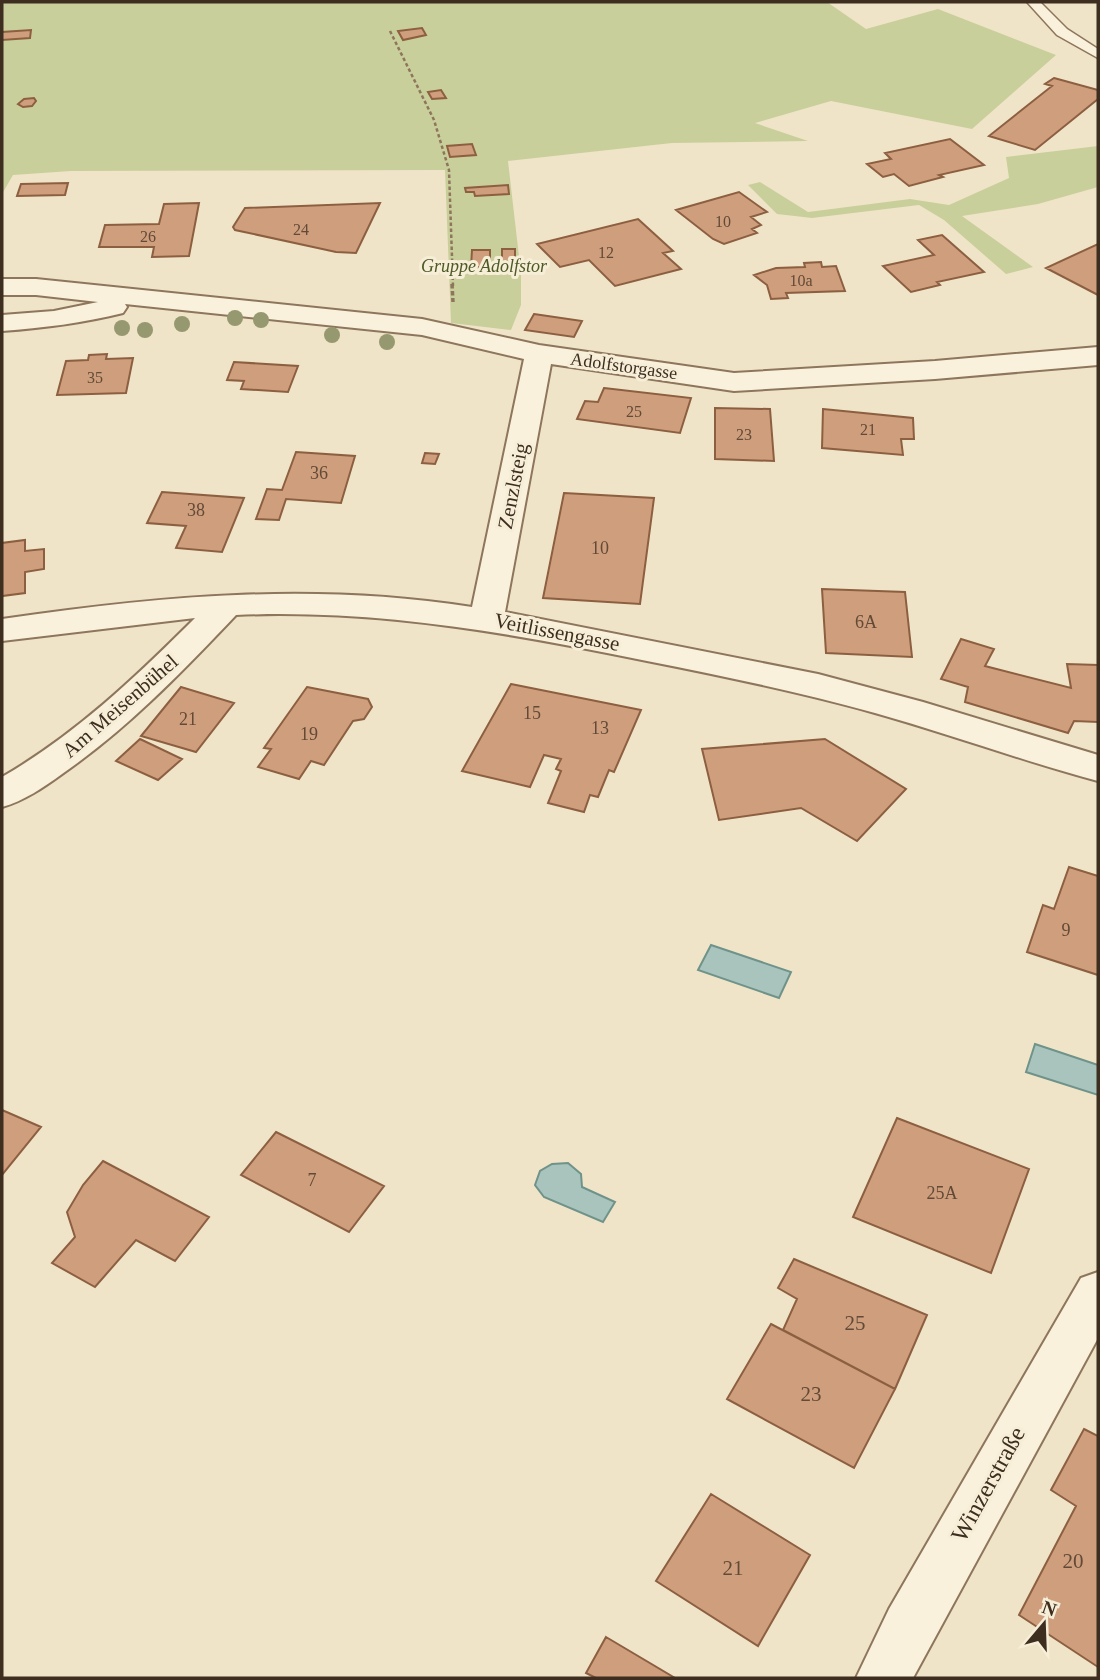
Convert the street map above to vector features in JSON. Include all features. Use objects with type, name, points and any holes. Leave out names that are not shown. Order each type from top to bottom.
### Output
[{"type":"street","name":"Adolfstorgasse","points":[[2,287],[153,299],[422,327],[539,354],[734,382],[935,370],[1098,356]]},
{"type":"street","name":"Adolfstorgasse","points":[[2,323],[54,319],[153,299]]},
{"type":"street","name":"Zenzlsteig","points":[[487,617],[539,354]]},
{"type":"street","name":"Veitlissengasse","points":[[2,630],[156,610],[228,604],[304,603],[487,617],[735,667],[869,699],[1098,768]]},
{"type":"street","name":"Am Meisenbühel","points":[[2,794],[64,757],[103,727],[156,678],[228,604]]},
{"type":"street","name":"Winzerstraße","points":[[884,1678],[908,1628],[1098,1293]]},
{"type":"lane","points":[[1033,2],[1055,29],[1098,54]]},
{"type":"path","points":[[390,31],[434,120],[449,170],[453,309]]},
{"type":"green space","name":"Gruppe Adolfstor","points":[[2,2],[827,2],[866,29],[938,9],[1056,55],[972,129],[831,101],[755,123],[808,141],[672,143],[508,161],[521,274],[521,305],[511,330],[451,323],[445,170],[71,171],[13,175],[2,194]]},
{"type":"green space","points":[[1098,146],[1098,187],[1038,204],[962,216],[1033,267],[1006,274],[944,220],[919,205],[812,218],[777,214],[748,185],[760,182],[808,212],[910,199],[949,205],[1009,178],[1006,157]]},
{"type":"water","points":[[711,945],[791,972],[779,998],[698,970]]},
{"type":"water","points":[[1035,1044],[1098,1065],[1098,1095],[1026,1072]]},
{"type":"water","points":[[568,1163],[581,1174],[582,1187],[615,1202],[603,1222],[544,1197],[535,1185],[540,1171],[552,1164]]},
{"type":"building","points":[[422,28],[426,35],[403,40],[398,31]]},
{"type":"building","points":[[31,30],[30,38],[2,40],[2,32]]},
{"type":"building","points":[[1054,78],[1098,90],[1098,99],[1035,150],[989,136],[1052,86],[1045,84]]},
{"type":"building","points":[[441,90],[446,98],[432,99],[428,92]]},
{"type":"building","points":[[34,98],[36,101],[32,106],[23,107],[18,104],[24,99]]},
{"type":"building","points":[[950,139],[984,165],[939,175],[943,177],[909,186],[894,174],[883,177],[867,164],[891,159],[885,153]]},
{"type":"building","points":[[472,144],[476,155],[450,157],[447,146]]},
{"type":"building","points":[[68,183],[65,195],[17,196],[21,184]]},
{"type":"building","points":[[508,185],[509,194],[475,196],[474,192],[466,192],[465,188]]},
{"type":"building","points":[[739,192],[767,212],[751,217],[761,225],[752,229],[757,233],[724,244],[713,239],[676,210]]},
{"type":"building","points":[[199,203],[189,256],[152,257],[154,247],[99,247],[105,225],[159,224],[164,204]]},
{"type":"building","points":[[380,203],[356,253],[336,252],[235,230],[233,227],[245,208]]},
{"type":"building","points":[[638,219],[673,251],[663,253],[681,269],[615,286],[589,260],[560,267],[537,244]]},
{"type":"building","points":[[942,235],[984,272],[937,282],[940,285],[911,292],[883,266],[934,255],[918,240]]},
{"type":"building","points":[[1098,244],[1098,295],[1046,268]]},
{"type":"building","points":[[502,249],[515,249],[515,261],[502,261]]},
{"type":"building","points":[[472,250],[490,250],[490,267],[471,267]]},
{"type":"building","points":[[821,262],[822,267],[836,266],[845,291],[786,293],[788,298],[771,299],[767,285],[754,275],[776,268],[805,267],[804,263]]},
{"type":"building","points":[[534,314],[582,321],[574,337],[525,330]]},
{"type":"building","points":[[107,354],[106,359],[133,358],[126,393],[57,395],[66,361],[88,360],[89,355]]},
{"type":"building","points":[[234,362],[298,366],[288,392],[241,389],[244,381],[227,380]]},
{"type":"building","points":[[604,388],[691,398],[680,433],[577,419],[585,401],[598,402]]},
{"type":"building","points":[[715,408],[770,409],[774,461],[715,459]]},
{"type":"building","points":[[823,409],[913,418],[914,439],[901,439],[903,455],[822,448]]},
{"type":"building","points":[[296,452],[355,456],[341,503],[286,499],[279,520],[256,519],[267,489],[282,490]]},
{"type":"building","points":[[425,453],[439,454],[435,464],[422,463]]},
{"type":"building","points":[[162,492],[244,498],[222,552],[176,548],[186,526],[147,523]]},
{"type":"building","points":[[564,493],[654,498],[640,604],[543,598]]},
{"type":"building","points":[[25,540],[25,551],[44,549],[44,569],[25,572],[25,593],[2,596],[2,543]]},
{"type":"building","points":[[822,589],[905,592],[912,657],[826,653]]},
{"type":"building","points":[[961,639],[994,649],[985,666],[1071,688],[1067,664],[1098,665],[1098,722],[1074,721],[1068,733],[965,702],[968,687],[941,679]]},
{"type":"building","points":[[511,684],[641,710],[614,772],[609,770],[598,797],[590,795],[584,812],[548,803],[561,771],[556,769],[561,759],[544,755],[530,787],[462,771]]},
{"type":"building","points":[[181,687],[234,703],[196,752],[141,736]]},
{"type":"building","points":[[307,687],[368,699],[372,707],[364,719],[353,721],[324,765],[311,761],[299,779],[258,767],[271,749],[264,748]]},
{"type":"building","points":[[140,739],[182,759],[158,780],[116,761]]},
{"type":"building","points":[[825,739],[906,789],[857,841],[801,808],[719,820],[702,749]]},
{"type":"building","points":[[1069,867],[1098,876],[1098,975],[1027,952],[1043,905],[1054,909]]},
{"type":"building","points":[[2,1110],[41,1127],[2,1175]]},
{"type":"building","points":[[897,1118],[1029,1169],[991,1273],[853,1217]]},
{"type":"building","points":[[276,1132],[384,1186],[349,1232],[241,1175]]},
{"type":"building","points":[[103,1161],[209,1217],[175,1261],[136,1240],[95,1287],[52,1263],[75,1237],[67,1212],[83,1185]]},
{"type":"building","points":[[794,1259],[927,1315],[895,1389],[783,1330],[797,1299],[778,1288]]},
{"type":"building","points":[[771,1324],[895,1389],[854,1468],[727,1399]]},
{"type":"building","points":[[1084,1429],[1098,1436],[1098,1667],[1019,1615],[1076,1506],[1051,1490]]},
{"type":"building","points":[[711,1494],[810,1555],[758,1646],[656,1581]]},
{"type":"building","points":[[606,1637],[675,1678],[596,1678],[586,1673]]}]
